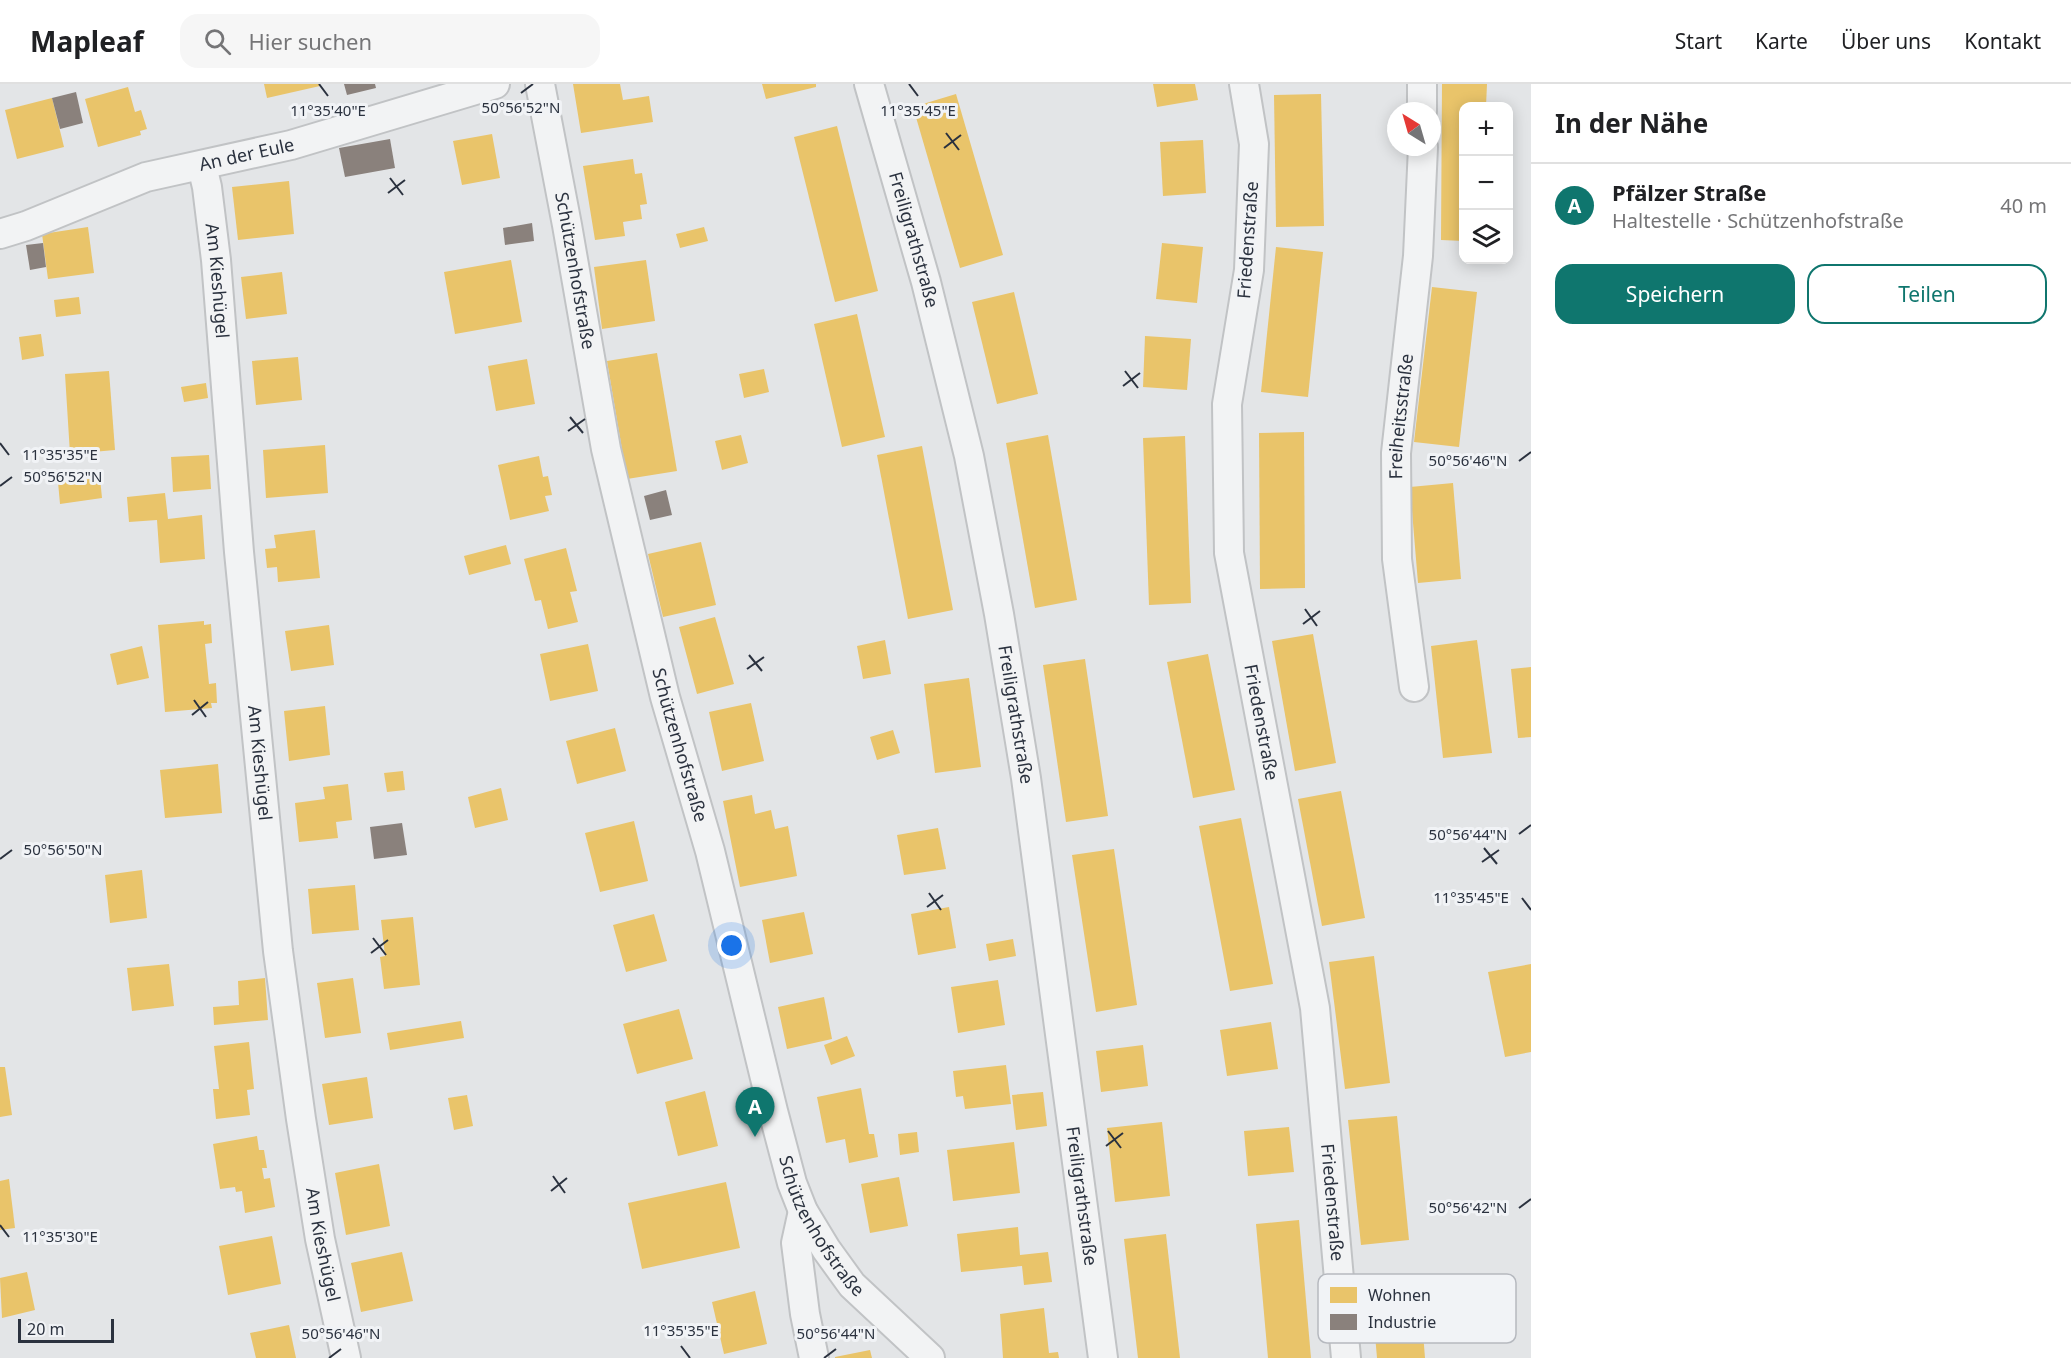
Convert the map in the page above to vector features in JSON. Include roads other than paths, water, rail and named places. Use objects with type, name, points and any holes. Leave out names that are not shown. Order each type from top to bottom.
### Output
[{"type":"street","name":"An der Eule","points":[[0,234],[26,226],[146,177],[291,145],[495,84]]},
{"type":"street","name":"Schützenhofstraße","points":[[540,84],[606,449],[665,697],[710,851],[783,1153],[803,1211],[826,1249],[852,1285],[930,1358]]},
{"type":"street","name":"Freiligrathstraße","points":[[869,84],[926,282],[964,433],[999,614],[1026,778],[1103,1358]]},
{"type":"street","name":"Friedenstraße","points":[[1244,84],[1254,144],[1249,270],[1227,404],[1229,553],[1314,1008],[1338,1274]]},
{"type":"street","points":[[1422,84],[1422,102]]},
{"type":"street","name":"Freiheitsstraße","points":[[1414,687],[1397,559],[1396,453],[1418,256],[1423,156]]},
{"type":"street","name":"Am Kieshügel","points":[[202,166],[207,187],[216,260],[239,552],[278,951],[320,1239],[346,1358]]},
{"type":"street","points":[[803,1211],[796,1243],[805,1314],[814,1358]]},
{"type":"street","name":"Friedenstraße","points":[[1345,1343],[1346,1358]]},
{"type":"place","name":"Pfälzer Straße","points":[[755,1137]]}]
